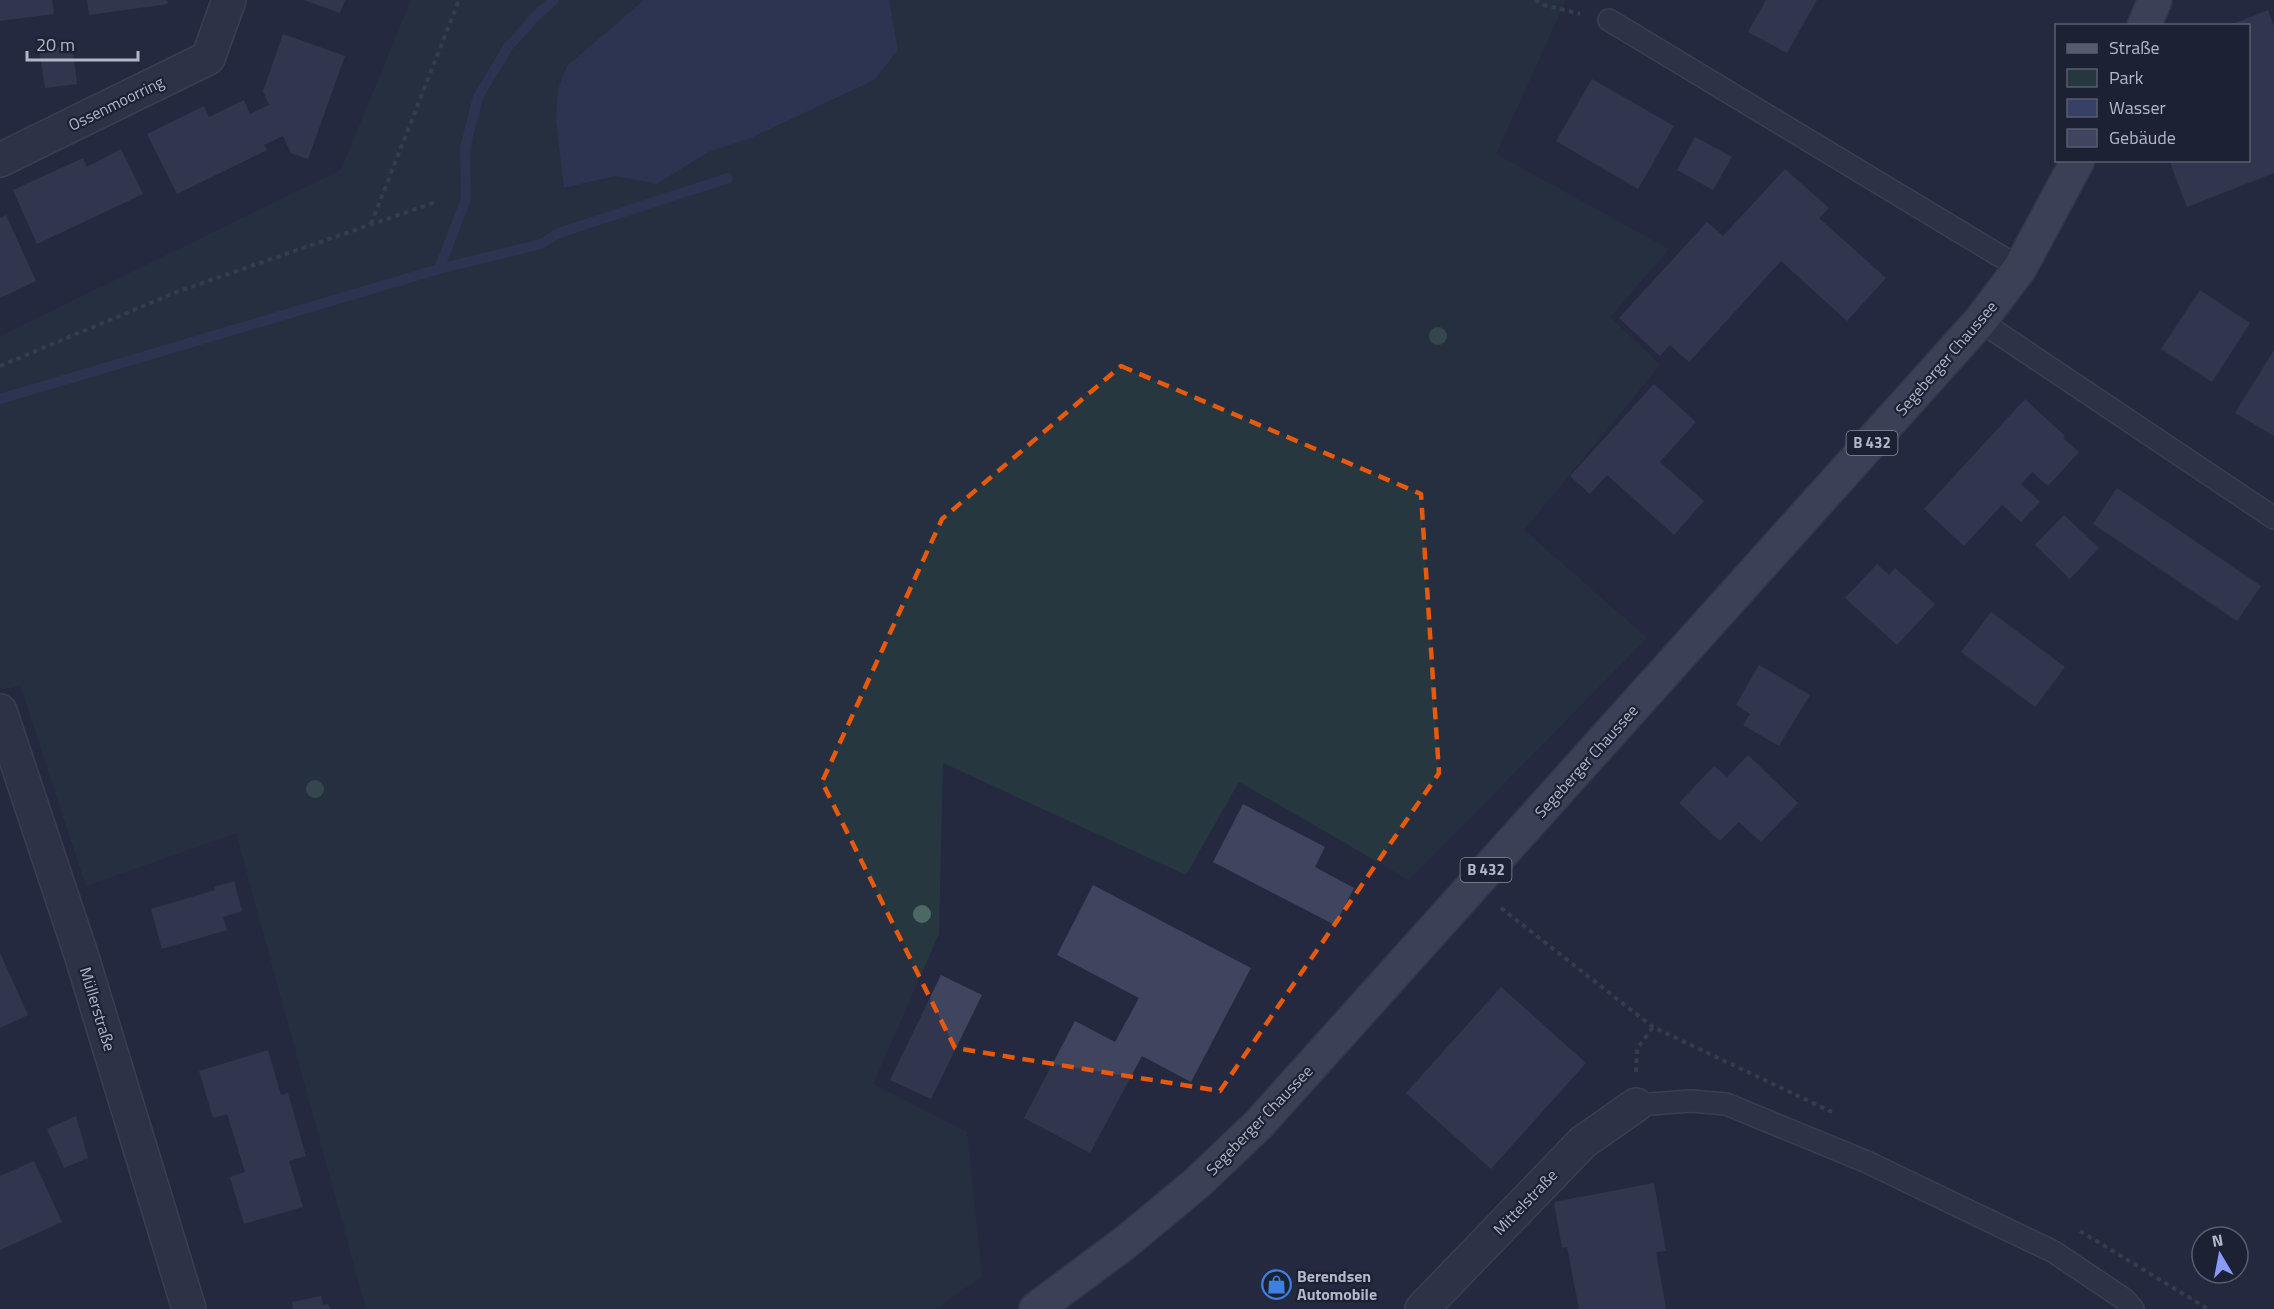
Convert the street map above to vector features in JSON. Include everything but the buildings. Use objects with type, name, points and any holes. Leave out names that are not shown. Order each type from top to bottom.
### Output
[{"type":"main road","points":[[2145,24],[2154,0]]},
{"type":"main road","name":"Segeberger Chaussee","points":[[1036,1309],[1135,1234],[1197,1183],[1259,1124],[1980,321],[2020,268],[2077,162]]},
{"type":"street","name":"Ossenmoorring","points":[[0,160],[208,58],[230,0]]},
{"type":"street","name":"Müllerstraße","points":[[0,711],[84,964],[189,1309]]},
{"type":"street","name":"Mittelstraße","points":[[1422,1309],[1582,1142],[1636,1105]]},
{"type":"lane","points":[[1609,20],[2020,268]]},
{"type":"lane","points":[[1980,321],[2274,518]]},
{"type":"lane","points":[[1636,1105],[1691,1101],[1726,1104],[1867,1162],[2054,1251],[2124,1299],[2133,1309]]},
{"type":"path","points":[[371,224],[459,0]]},
{"type":"path","points":[[1536,0],[1544,5],[1609,20]]},
{"type":"path","points":[[0,366],[179,291],[436,202]]},
{"type":"path","points":[[1472,885],[1653,1027],[1836,1114]]},
{"type":"path","points":[[1636,1105],[1637,1049],[1653,1027]]},
{"type":"path","points":[[2072,1227],[2093,1237],[2208,1309]]},
{"type":"highlighted area","points":[[1121,366],[1421,494],[1439,773],[1220,1091],[955,1048],[822,782],[942,519]]},
{"type":"green space","points":[[411,0],[644,0],[567,66],[565,188],[615,176],[657,184],[708,152],[751,138],[874,80],[898,50],[889,0],[1566,0],[1496,154],[1669,249],[1610,317],[1660,365],[1524,530],[1647,638],[1409,880],[1239,782],[1186,875],[943,763],[939,934],[873,1084],[967,1132],[982,1276],[936,1309],[366,1309],[236,833],[86,886],[20,685],[0,690],[0,336],[341,170]]},
{"type":"water","points":[[644,0],[889,0],[898,50],[874,80],[751,138],[708,152],[657,184],[615,176],[564,188],[556,119],[558,89],[567,66]]},
{"type":"waterway","points":[[439,269],[466,199],[465,148],[478,97],[508,47],[554,0]]},
{"type":"waterway","points":[[0,399],[439,269],[541,244],[559,233],[728,178]]},
{"type":"place","name":"Berendsen Automobile","points":[[1276,1285]]}]
